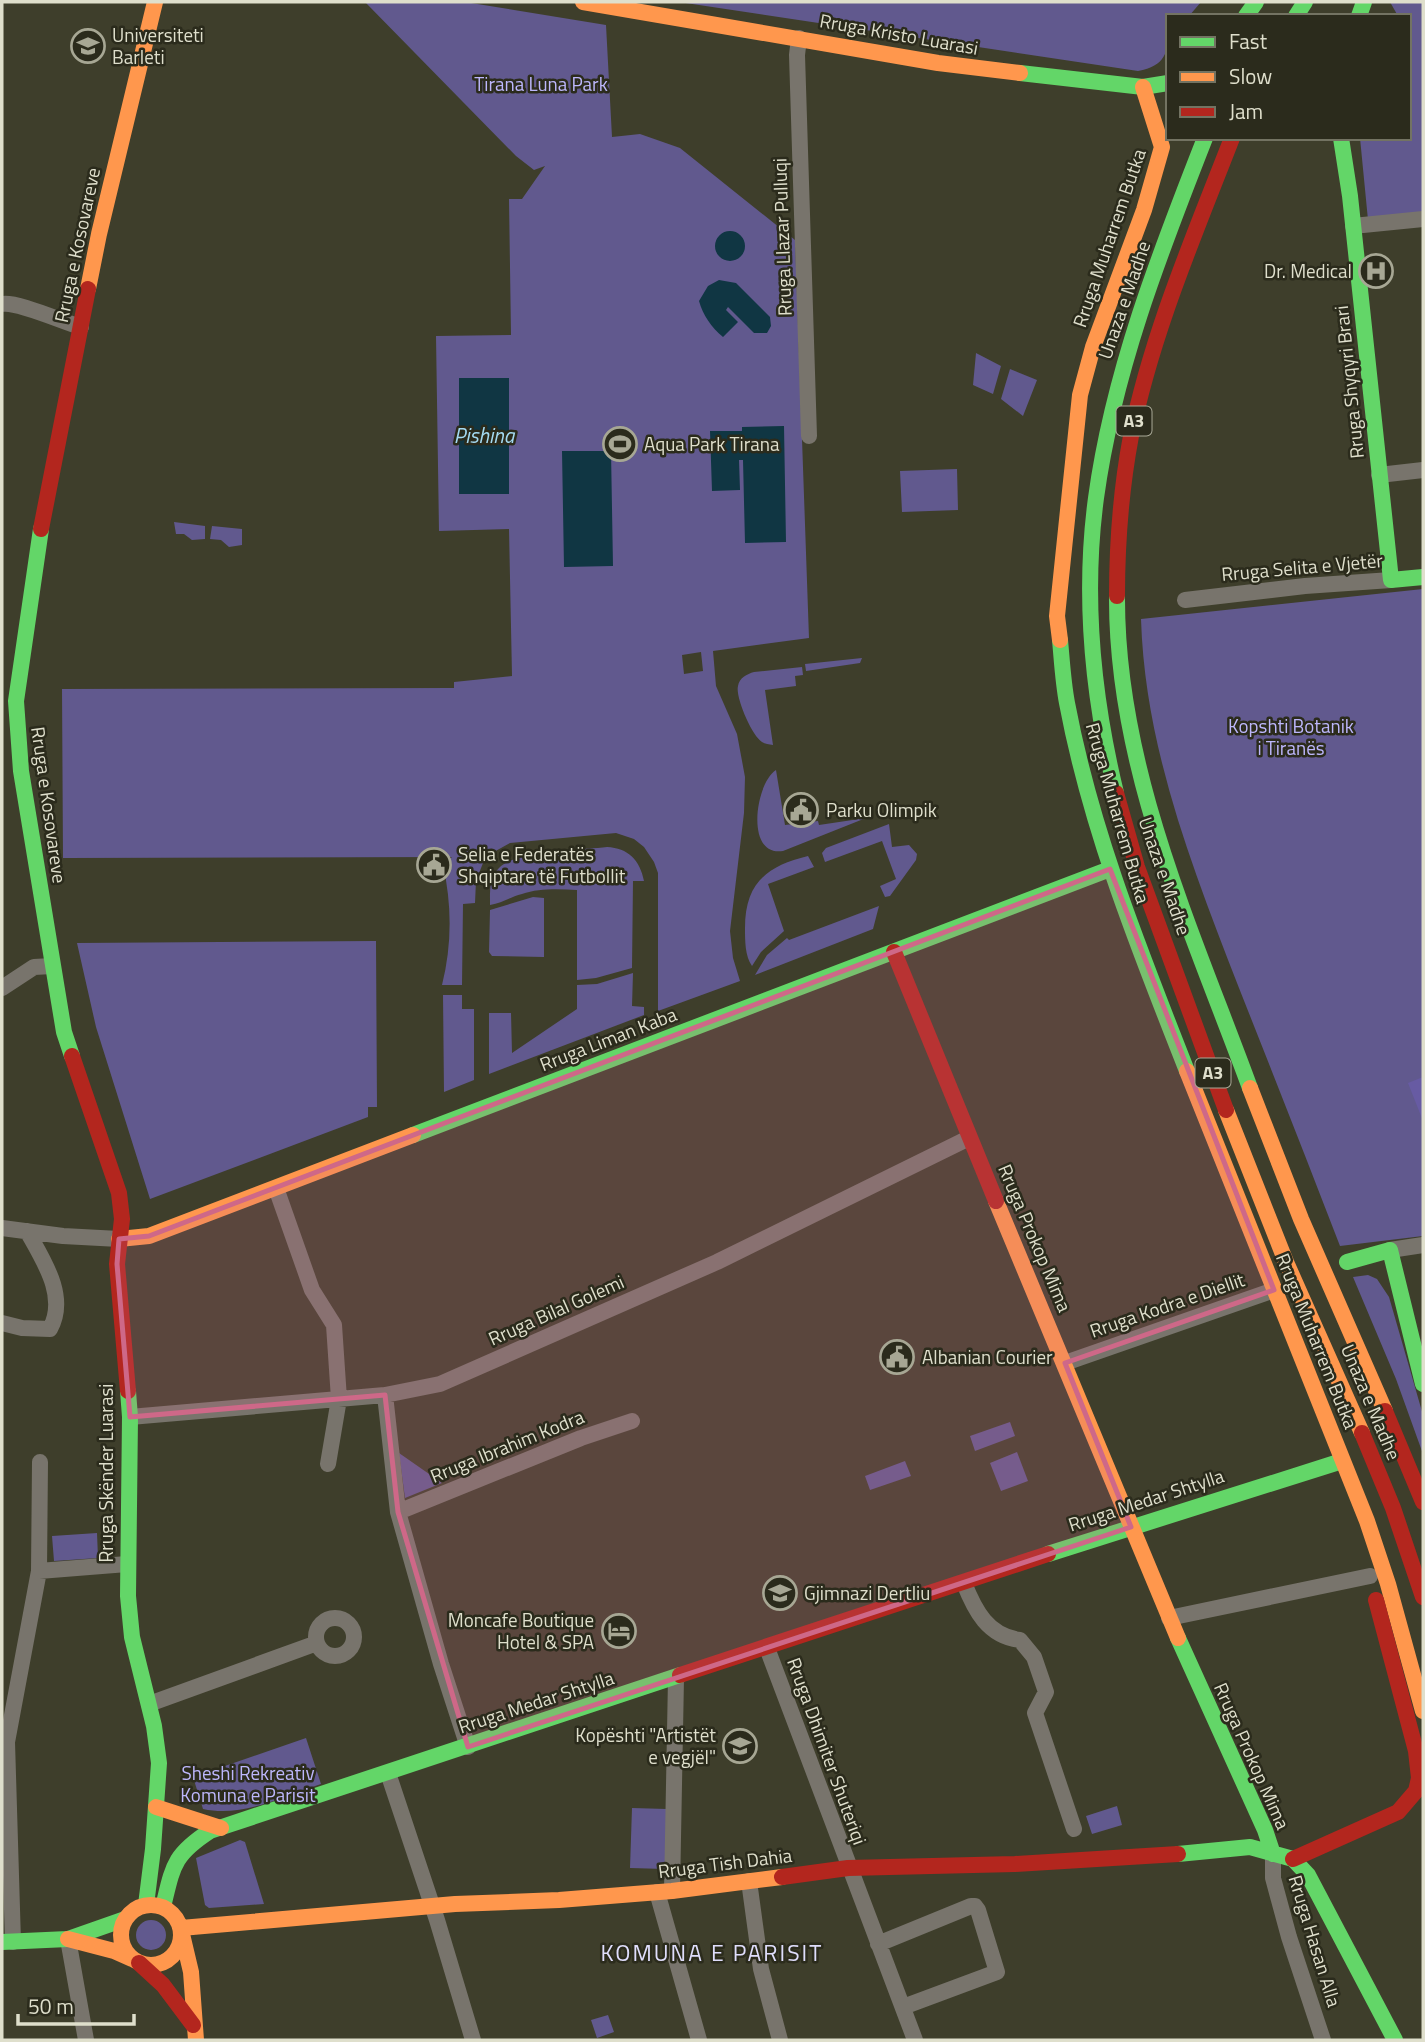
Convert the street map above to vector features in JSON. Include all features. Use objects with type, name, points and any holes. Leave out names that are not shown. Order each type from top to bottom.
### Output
[{"type":"main road","name":"Rruga e Kosovareve","points":[[120,1239],[122,1219],[119,1193],[64,1032],[9,700],[102,222],[155,2]]},
{"type":"main road","name":"Rruga Kristo Luarasi","points":[[583,2],[986,70],[1143,87],[1166,83]]},
{"type":"main road","name":"Rruga Muharrem Butka","points":[[1143,87],[1160,137],[1160,158],[1093,346],[1080,395],[1057,615],[1070,723],[1096,826],[1132,932],[1279,1289],[1350,1484]]},
{"type":"main road","name":"Unaza e Madhe","points":[[1204,140],[1131,338],[1107,432],[1096,503],[1093,554],[1092,601],[1100,694],[1122,815],[1144,886],[1250,1173],[1388,1495],[1423,1597]]},
{"type":"main road","name":"Unaza e Madhe","points":[[1232,140],[1166,311],[1134,419],[1124,484],[1118,566],[1119,644],[1125,696],[1136,755],[1163,851],[1245,1074],[1312,1247],[1379,1395],[1423,1502]]},
{"type":"main road","name":"Rruga Shyqyri Brari","points":[[1341,140],[1391,580]]},
{"type":"main road","points":[[1104,366],[1110,339],[1168,185]]},
{"type":"main road","points":[[1094,419],[1087,480],[1085,601],[1088,675],[1100,694]]},
{"type":"main road","points":[[1125,696],[1132,680],[1130,582],[1137,514]]},
{"type":"main road","name":"Rruga Selita e Vjetër","points":[[1391,580],[1423,577]]},
{"type":"main road","name":"Rruga Liman Kaba","points":[[120,1239],[149,1236],[1110,869]]},
{"type":"main road","name":"Rruga Prokop Mima","points":[[894,952],[1169,1618],[1265,1830],[1273,1854],[1293,1859]]},
{"type":"main road","name":"Rruga Skënder Luarasi","points":[[120,1239],[117,1264],[130,1417],[127,1564],[132,1637],[159,1754],[146,1905]]},
{"type":"main road","points":[[1347,1262],[1390,1250],[1403,1313],[1423,1384]]},
{"type":"main road","name":"Rruga Medar Shtylla","points":[[163,1907],[174,1862],[180,1852],[210,1831],[1131,1527],[1342,1461]]},
{"type":"main road","points":[[1350,1484],[1355,1521],[1416,1751],[1419,1778],[1416,1791],[1398,1812],[1293,1859],[1308,1875],[1395,2040]]},
{"type":"main road","points":[[1350,1484],[1367,1521],[1384,1571],[1423,1711]]},
{"type":"main road","points":[[156,1807],[176,1811],[184,1818],[205,1826],[220,1828]]},
{"type":"main road","name":"Rruga Tish Dahia","points":[[181,1931],[432,1906],[665,1892],[848,1868],[1032,1863],[1250,1847],[1273,1854]]},
{"type":"main road","points":[[138,1907],[163,1907],[176,1918],[191,1972],[194,2033],[171,1994],[135,1961],[122,1944],[121,1927],[125,1919],[138,1907]]},
{"type":"main road","points":[[7,1942],[68,1939],[125,1919]]},
{"type":"main road","points":[[68,1939],[114,1951],[135,1961],[156,1965],[172,1958],[181,1943],[181,1931]]},
{"type":"street","name":"Rruga Llazar Pulluqi","points":[[799,38],[797,70],[809,436]]},
{"type":"street","points":[[1353,226],[1423,219]]},
{"type":"street","points":[[2,304],[23,306],[81,327]]},
{"type":"street","points":[[1380,475],[1423,470]]},
{"type":"street","name":"Rruga Selita e Vjetër","points":[[1185,600],[1305,586],[1391,580]]},
{"type":"street","points":[[2,988],[34,967],[52,966]]},
{"type":"street","name":"Rruga Bilal Golemi","points":[[130,1417],[385,1395],[440,1384],[718,1262],[969,1138]]},
{"type":"street","points":[[276,1188],[312,1290],[334,1325],[339,1399],[328,1464]]},
{"type":"street","points":[[2,1228],[62,1236],[120,1239]]},
{"type":"street","points":[[2,1323],[39,1330],[50,1329],[55,1318],[53,1277],[27,1231]]},
{"type":"street","points":[[1390,1250],[1423,1245]]},
{"type":"street","name":"Rruga Kodra e Diellit","points":[[1065,1363],[1279,1289]]},
{"type":"street","points":[[385,1395],[398,1512],[441,1664],[468,1746]]},
{"type":"street","name":"Rruga Ibrahim Kodra","points":[[398,1512],[582,1438],[632,1421]]},
{"type":"street","points":[[7,1942],[7,1742],[39,1571],[40,1462]]},
{"type":"street","points":[[39,1571],[127,1564]]},
{"type":"street","points":[[1169,1618],[1370,1576]]},
{"type":"street","points":[[964,1583],[972,1604],[991,1629],[1006,1639],[1020,1640],[1034,1657],[1046,1692],[1035,1713],[1074,1829]]},
{"type":"street","points":[[149,1704],[317,1643]]},
{"type":"street","name":"Rruga Dhimiter Shuteriqi","points":[[766,1648],[915,2040]]},
{"type":"street","points":[[676,1678],[665,1892],[699,2040]]},
{"type":"street","points":[[2,1680],[17,1688]]},
{"type":"street","points":[[388,1773],[473,2040]]},
{"type":"street","name":"Rruga Hasan Alla","points":[[1273,1854],[1273,1878],[1289,1937],[1323,2040]]},
{"type":"street","points":[[750,1881],[761,1969],[780,2040]]},
{"type":"street","points":[[878,1944],[971,1906],[978,1910],[997,1972],[903,2007]]},
{"type":"street","points":[[68,1939],[86,2040]]},
{"type":"highlighted area","points":[[1110,869],[1274,1290],[1065,1363],[1131,1527],[468,1747],[398,1512],[385,1395],[130,1417],[117,1264],[119,1239],[149,1236]]},
{"type":"green space","name":"Tirana Luna Park","points":[[465,2],[606,25],[612,137],[640,134],[680,148],[795,240],[809,638],[713,651],[716,686],[737,734],[745,777],[744,813],[730,931],[733,958],[740,981],[658,1011],[658,873],[644,847],[634,839],[616,833],[510,843],[492,853],[483,863],[476,881],[475,903],[463,904],[462,985],[442,985],[450,925],[443,865],[452,857],[63,858],[62,689],[454,688],[454,682],[512,676],[509,529],[439,531],[436,336],[511,335],[509,199],[522,199],[545,166],[534,170],[516,156],[366,3]],"holes":[[[701,652],[703,671],[684,674],[682,655]]]},
{"type":"green space","points":[[679,2],[1201,2],[1191,14],[1166,14],[1166,52],[1157,64],[1138,71]]},
{"type":"green space","points":[[1390,2],[1423,2],[1423,213],[1368,220],[1360,140],[1411,140],[1411,14],[1397,14]]},
{"type":"green space","points":[[976,353],[1001,366],[993,394],[973,385]]},
{"type":"green space","points":[[1010,369],[1037,380],[1023,416],[1001,399]]},
{"type":"green space","points":[[957,469],[958,510],[902,512],[900,471]]},
{"type":"green space","points":[[174,522],[205,526],[205,539],[192,540],[184,534],[176,534]]},
{"type":"green space","points":[[212,526],[242,529],[242,545],[229,547],[221,540],[210,539]]},
{"type":"green space","name":"Kopshti Botanik i Tiranës","points":[[1423,589],[1423,1236],[1340,1246],[1222,943],[1174,808],[1152,715],[1144,667],[1141,619]]},
{"type":"green space","points":[[862,658],[860,663],[806,671],[805,664]]},
{"type":"green space","points":[[802,667],[803,675],[795,676],[796,686],[765,690],[773,745],[763,743],[749,725],[742,707],[738,691],[740,681],[754,672]]},
{"type":"green space","points":[[776,770],[785,825],[818,821],[819,825],[866,818],[783,851],[771,850],[763,843],[758,831],[757,817],[763,789]]},
{"type":"green space","points":[[889,824],[892,847],[909,845],[917,854],[916,860],[890,896],[885,897],[880,886],[896,879],[882,841],[825,862],[822,853],[826,848]]},
{"type":"green space","points":[[607,847],[632,856],[644,881],[633,881],[632,968],[577,980],[577,890],[535,891],[490,905],[492,880],[499,868],[519,858],[550,852]]},
{"type":"green space","points":[[808,856],[814,867],[768,884],[784,931],[761,952],[752,966],[745,943],[745,928],[749,900],[754,889],[761,879],[780,865]]},
{"type":"green space","points":[[533,897],[544,898],[544,957],[492,956],[489,952],[490,910]]},
{"type":"green space","points":[[879,906],[873,929],[755,975],[767,955],[787,938],[789,940]]},
{"type":"green space","points":[[376,941],[377,1107],[368,1107],[368,1117],[150,1199],[96,1027],[77,943]]},
{"type":"green space","points":[[633,973],[632,1006],[644,1007],[644,1015],[489,1074],[489,1013],[511,1013],[512,1053],[577,1009],[577,985],[597,984]]},
{"type":"green space","points":[[443,995],[462,995],[462,1009],[474,1009],[474,1080],[444,1092]]},
{"type":"green space","points":[[1368,1275],[1377,1279],[1389,1297],[1423,1415],[1423,1454],[1396,1379],[1353,1277]]},
{"type":"green space","points":[[1010,1422],[1015,1436],[975,1451],[970,1436]]},
{"type":"green space","points":[[1017,1452],[1028,1481],[1001,1491],[990,1463]]},
{"type":"green space","points":[[399,1453],[442,1483],[405,1498]]},
{"type":"green space","points":[[905,1461],[911,1476],[870,1490],[865,1476]]},
{"type":"green space","points":[[97,1533],[98,1558],[54,1561],[52,1536]]},
{"type":"green space","name":"Sheshi Rekreativ Komuna e Parisit","points":[[306,1738],[321,1784],[248,1808],[233,1811],[203,1809],[193,1777]]},
{"type":"green space","points":[[1117,1806],[1122,1825],[1092,1834],[1086,1816]]},
{"type":"green space","points":[[632,1808],[667,1809],[665,1869],[630,1868]]},
{"type":"green space","points":[[240,1840],[245,1842],[264,1904],[209,1908],[205,1905],[196,1858]]},
{"type":"green space","points":[[151,1920],[162,1924],[166,1935],[162,1946],[151,1950],[140,1946],[136,1935],[140,1924]]},
{"type":"green space","points":[[608,2015],[614,2032],[597,2038],[591,2020]]},
{"type":"shaded area","points":[[1423,1077],[1423,1121],[1408,1083]]},
{"type":"water","points":[[730,231],[736,232],[744,240],[744,252],[736,260],[730,261],[724,260],[716,252],[715,246],[716,240],[724,232]]},
{"type":"water","points":[[719,280],[736,283],[770,317],[771,326],[767,333],[754,333],[728,307],[726,310],[738,322],[723,337],[715,329],[705,316],[699,301],[708,286]]},
{"type":"water","name":"Pishina","points":[[459,378],[509,378],[509,494],[459,494]]},
{"type":"water","points":[[784,426],[786,542],[745,543],[743,460],[739,460],[740,490],[712,491],[710,431],[742,431],[742,427]]},
{"type":"water","name":"Pishina","points":[[562,451],[611,451],[613,566],[564,567]]},
{"type":"traffic: fast","points":[[1247,14],[1256,2]]},
{"type":"traffic: fast","points":[[1297,14],[1305,2]]},
{"type":"traffic: fast","points":[[1360,14],[1364,2]]},
{"type":"traffic: fast","points":[[1020,73],[1143,87],[1166,83]]},
{"type":"traffic: fast","points":[[1116,793],[1101,720],[1092,646],[1090,572],[1096,498],[1104,451],[1126,360],[1155,270],[1204,140]]},
{"type":"traffic: fast","points":[[1341,140],[1350,196],[1391,580],[1423,577]]},
{"type":"traffic: fast","points":[[41,529],[16,701],[21,771],[64,1032],[72,1056]]},
{"type":"traffic: fast","points":[[1117,596],[1120,660],[1129,723],[1143,786],[1182,908],[1250,1088]]},
{"type":"traffic: fast","points":[[1060,640],[1067,703],[1089,798],[1118,890],[1187,1071]]},
{"type":"traffic: fast","points":[[413,1135],[1110,869]]},
{"type":"traffic: fast","points":[[1347,1262],[1390,1250],[1423,1384]]},
{"type":"traffic: fast","points":[[128,1391],[128,1596],[132,1637],[154,1726],[159,1763],[146,1905]]},
{"type":"traffic: fast","points":[[1048,1554],[1342,1461]]},
{"type":"traffic: fast","points":[[1178,1638],[1265,1830],[1273,1854]]},
{"type":"traffic: fast","points":[[163,1907],[176,1863],[188,1847],[210,1831],[680,1675]]},
{"type":"traffic: fast","points":[[1178,1854],[1250,1847],[1293,1859],[1308,1875],[1395,2040]]},
{"type":"traffic: fast","points":[[2,1942],[68,1939],[125,1919]]},
{"type":"traffic: slow","points":[[88,289],[155,2]]},
{"type":"traffic: slow","points":[[583,2],[938,63],[1020,73]]},
{"type":"traffic: slow","points":[[1060,640],[1057,616],[1080,395],[1093,347],[1144,210],[1162,147],[1143,87]]},
{"type":"traffic: slow","points":[[1187,1071],[1367,1521],[1388,1584],[1423,1711]]},
{"type":"traffic: slow","points":[[1250,1088],[1301,1219],[1385,1411]]},
{"type":"traffic: slow","points":[[1226,1110],[1286,1262],[1362,1433]]},
{"type":"traffic: slow","points":[[119,1239],[149,1236],[413,1135]]},
{"type":"traffic: slow","points":[[996,1201],[1178,1638]]},
{"type":"traffic: slow","points":[[156,1807],[221,1828]]},
{"type":"traffic: slow","points":[[181,1928],[455,1904],[559,1900],[672,1891],[782,1877]]},
{"type":"traffic: slow","points":[[145,1905],[157,1905],[173,1913],[179,1923],[181,1935],[179,1947],[173,1957],[157,1965],[145,1965],[129,1957],[121,1941],[121,1929],[129,1913],[145,1905]]},
{"type":"traffic: slow","points":[[182,1934],[191,1972],[196,2040]]},
{"type":"traffic: slow","points":[[68,1939],[114,1951],[132,1959]]},
{"type":"traffic: jam","points":[[1117,596],[1122,496],[1140,398],[1175,285],[1231,140]]},
{"type":"traffic: jam","points":[[41,529],[88,289]]},
{"type":"traffic: jam","points":[[1116,793],[1137,867],[1226,1110]]},
{"type":"traffic: jam","points":[[894,952],[996,1201]]},
{"type":"traffic: jam","points":[[72,1056],[119,1193],[122,1219],[117,1264],[128,1391]]},
{"type":"traffic: jam","points":[[1385,1411],[1423,1502]]},
{"type":"traffic: jam","points":[[1362,1433],[1393,1508],[1423,1597]]},
{"type":"traffic: jam","points":[[680,1675],[1048,1554]]},
{"type":"traffic: jam","points":[[1293,1859],[1398,1812],[1416,1791],[1419,1778],[1416,1751],[1376,1600]]},
{"type":"traffic: jam","points":[[782,1877],[848,1868],[1015,1864],[1178,1854]]},
{"type":"traffic: jam","points":[[139,1963],[163,1985],[193,2025]]},
{"type":"place","name":"Universiteti Barleti","points":[[88,46]]},
{"type":"place","name":"Dr. Medical","points":[[1376,271]]},
{"type":"place","name":"Aqua Park Tirana","points":[[620,444]]},
{"type":"place","name":"Parku Olimpik","points":[[801,810]]},
{"type":"place","name":"Selia e Federatës Shqiptare të Futbollit","points":[[434,865]]},
{"type":"place","name":"Albanian Courier","points":[[897,1357]]},
{"type":"place","name":"Gjimnazi Dertliu","points":[[780,1593]]},
{"type":"place","name":"Moncafe Boutique Hotel & SPA","points":[[619,1631]]},
{"type":"place","name":"Kopështi \"Artistët e vegjël\"","points":[[740,1746]]},
{"type":"district","name":"KOMUNA E PARISIT","points":[[712,1953]]}]
